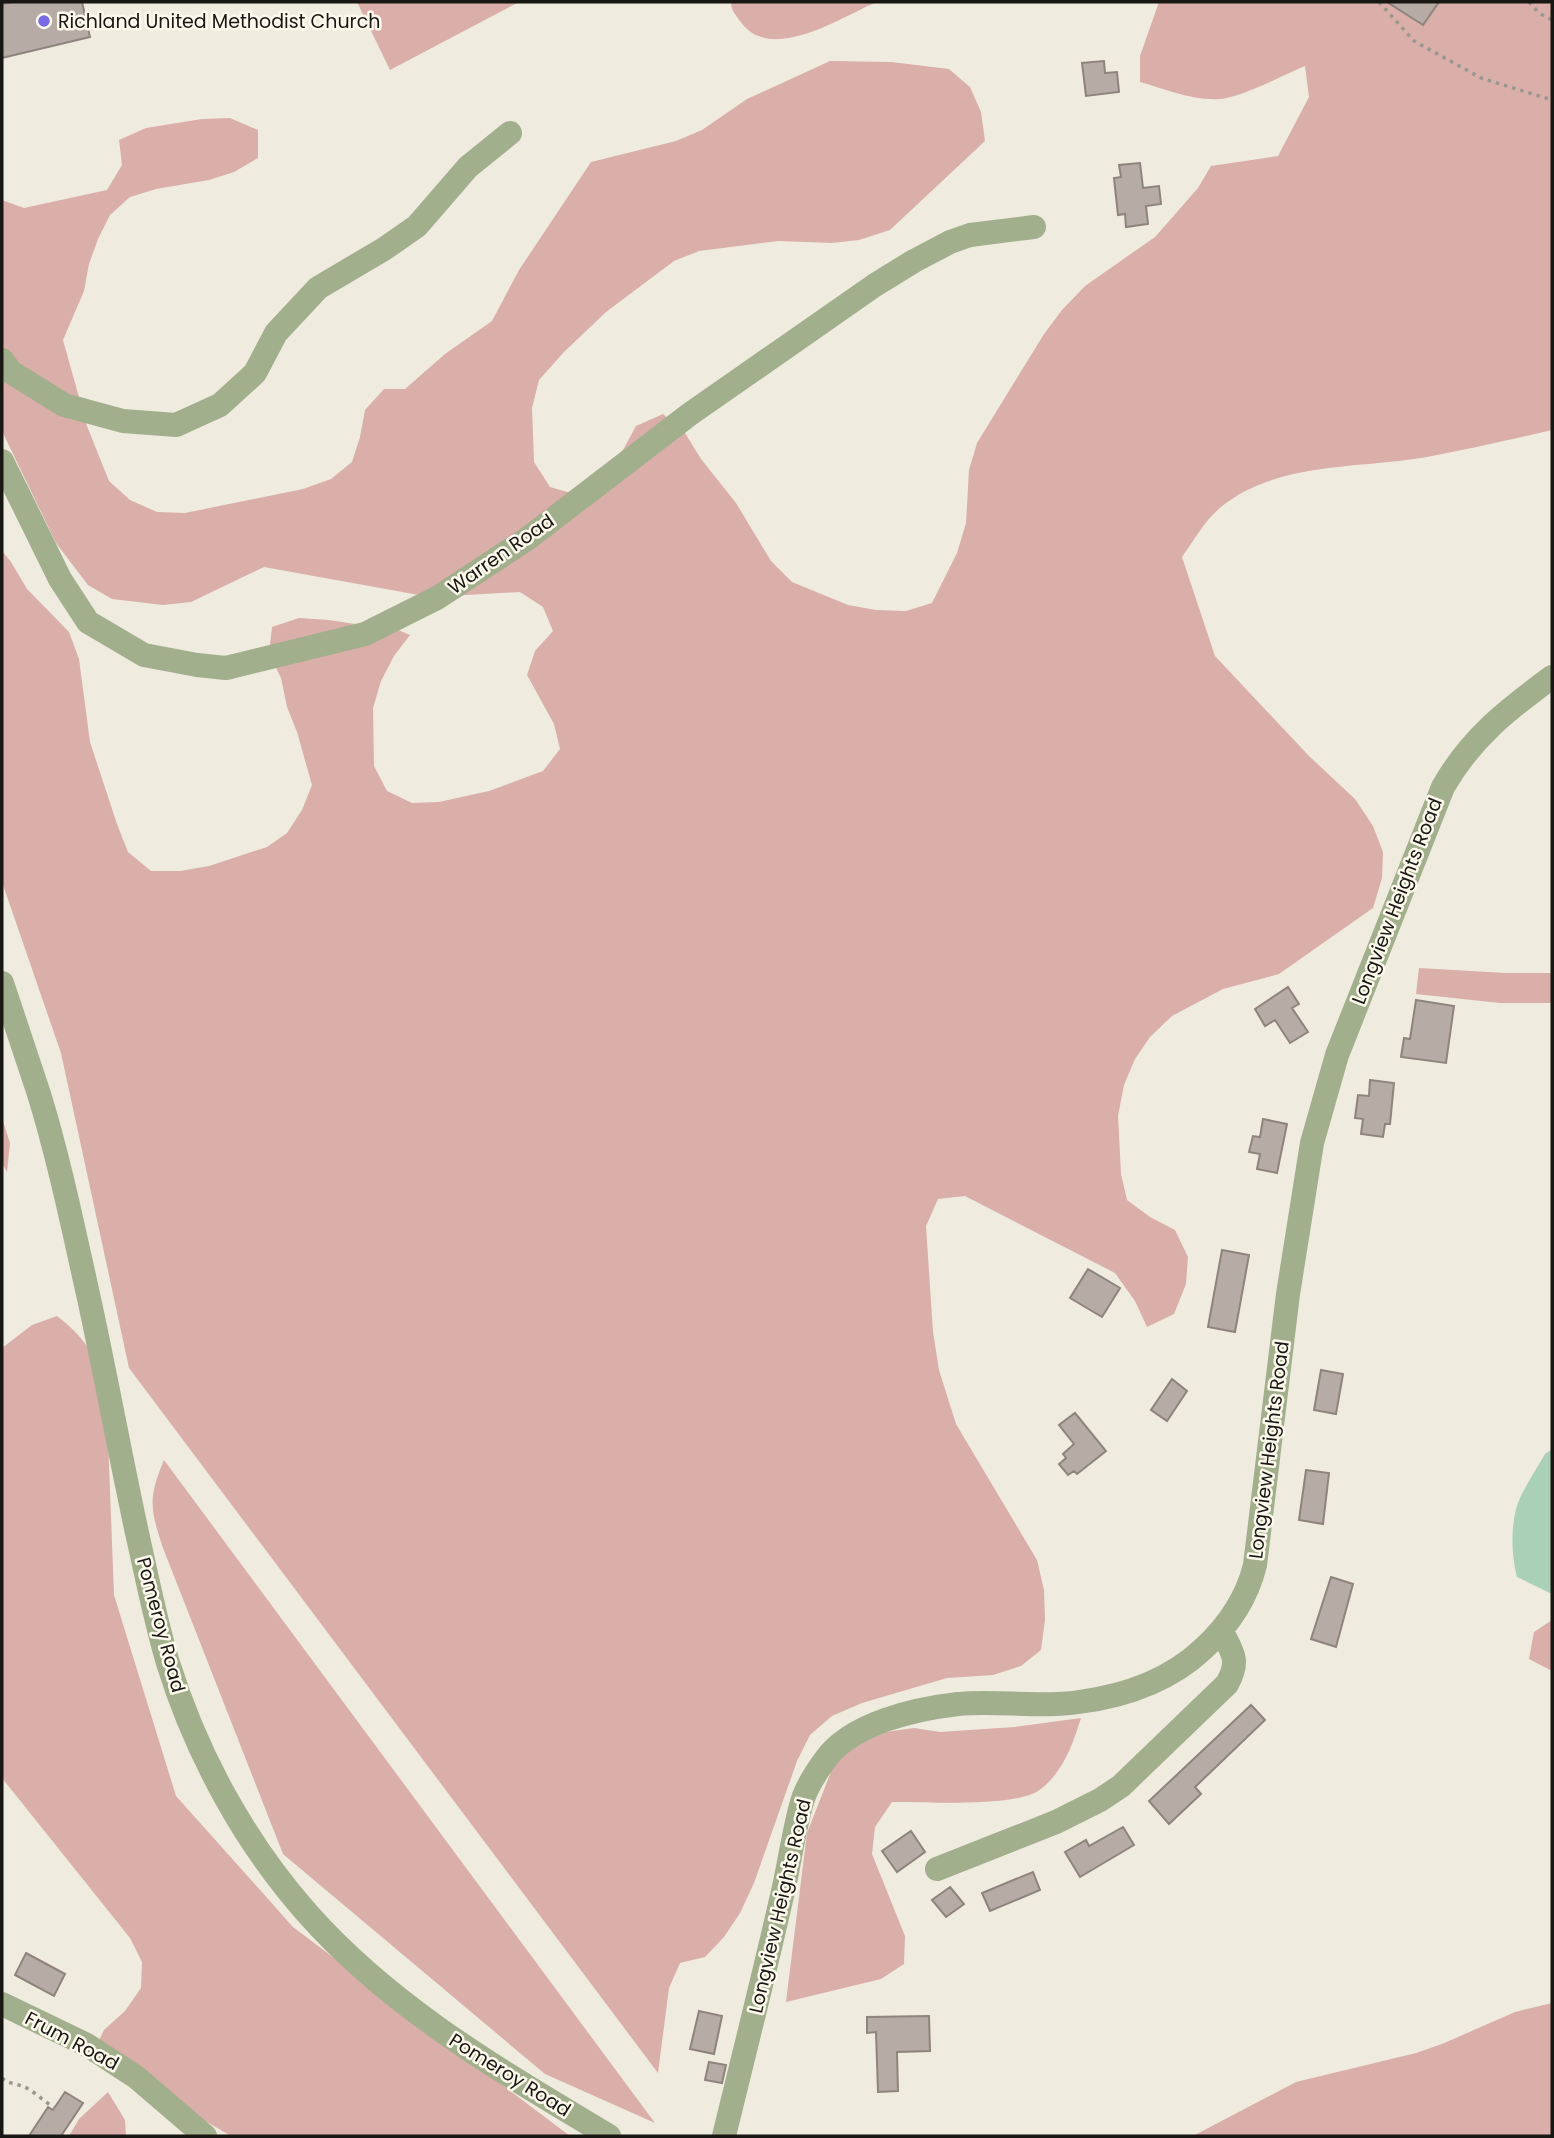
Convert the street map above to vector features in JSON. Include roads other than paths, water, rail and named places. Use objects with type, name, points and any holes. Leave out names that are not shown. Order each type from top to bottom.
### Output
[{"type":"street","points":[[2,360],[11,372],[64,405],[123,421],[176,425],[220,405],[255,373],[276,333],[318,288],[418,226],[468,167],[510,133]]},
{"type":"street","name":"Warren Road","points":[[2,461],[60,579],[88,622],[144,655],[197,666],[226,668],[365,634],[437,598],[527,538],[690,414],[875,285],[950,242],[971,235],[1034,226]]},
{"type":"street","name":"Longview Heights Road","points":[[724,2136],[803,1799],[826,1758],[853,1733],[900,1716],[959,1704],[1076,1703],[1132,1691],[1175,1671],[1196,1656],[1222,1632],[1244,1595],[1255,1565],[1306,1174],[1337,1055],[1431,812],[1448,778],[1466,751],[1500,716],[1552,677]]},
{"type":"street","name":"Pomeroy Road","points":[[2,983],[40,1096],[57,1161],[88,1294],[152,1601],[168,1662],[188,1719],[212,1774],[270,1866],[307,1913],[371,1978],[445,2035],[609,2136]]},
{"type":"street","points":[[937,1869],[1056,1822],[1121,1786],[1227,1684],[1236,1665],[1222,1632]]},
{"type":"street","name":"Frum Road","points":[[4,2011],[87,2045],[136,2077],[205,2136]]},
{"type":"place","name":"Richland United Methodist Church","points":[[44,21]]}]
